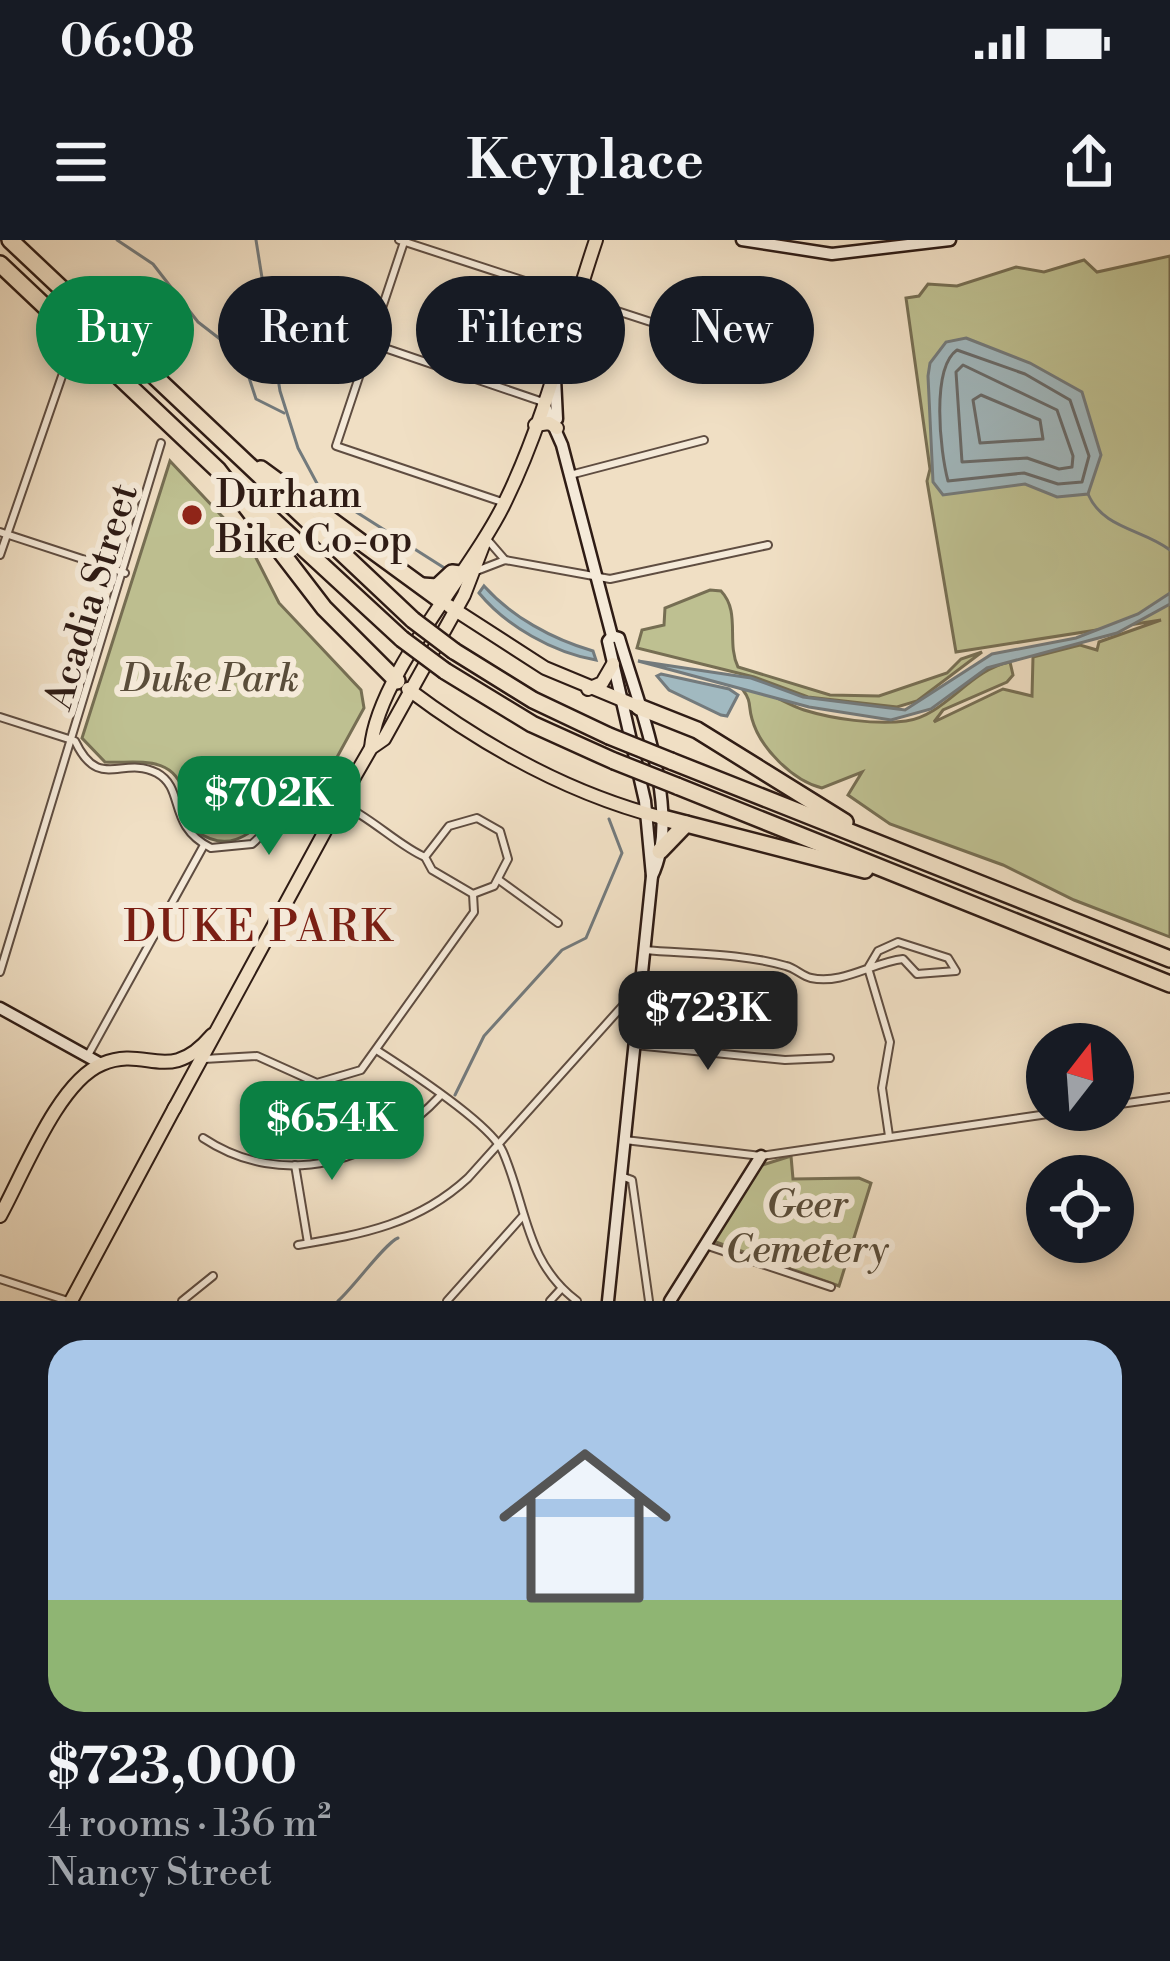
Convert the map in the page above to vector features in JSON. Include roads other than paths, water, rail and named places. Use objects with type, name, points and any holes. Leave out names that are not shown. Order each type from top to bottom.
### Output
[{"type":"highway","points":[[10,240],[412,620],[533,700],[609,736],[1170,959]]},
{"type":"highway","points":[[0,264],[218,470],[402,638],[445,671],[532,724],[614,761],[1170,984]]},
{"type":"highway","points":[[202,423],[449,606]]},
{"type":"highway","points":[[218,470],[332,617],[404,687]]},
{"type":"highway","points":[[422,586],[440,586],[452,572],[468,573]]},
{"type":"highway","points":[[639,707],[697,730],[902,852]]},
{"type":"highway","points":[[663,818],[932,889]]},
{"type":"highway","points":[[661,851],[686,824]]},
{"type":"main road","points":[[584,276],[596,240]]},
{"type":"main road","points":[[742,240],[801,246],[950,240]]},
{"type":"main road","points":[[371,748],[372,733],[404,687],[505,503],[549,384]]},
{"type":"main road","points":[[555,384],[557,428],[612,636],[620,702],[646,814],[652,877],[608,1301]]},
{"type":"main road","points":[[543,402],[557,428]]},
{"type":"main road","points":[[535,425],[549,422],[557,428]]},
{"type":"main road","points":[[449,606],[588,689],[639,707]]},
{"type":"main road","points":[[612,636],[619,638],[639,707],[663,818],[661,851],[652,877]]},
{"type":"main road","points":[[588,689],[602,683],[613,664]]},
{"type":"main road","points":[[404,687],[538,772],[663,818]]},
{"type":"main road","points":[[396,719],[404,687]]},
{"type":"main road","points":[[70,1301],[371,748],[413,707],[434,709]]},
{"type":"main road","points":[[0,1008],[101,1064],[181,1065],[199,1057]]},
{"type":"main road","points":[[0,1216],[87,1057]]},
{"type":"main road","points":[[66,1095],[101,1064]]},
{"type":"main road","points":[[174,1109],[186,1078],[181,1065]]},
{"type":"main road","points":[[670,1301],[761,1156]]},
{"type":"street","points":[[391,276],[402,241],[507,276]]},
{"type":"street","points":[[392,351],[543,402]]},
{"type":"street","points":[[0,555],[3,534],[59,384]]},
{"type":"street","points":[[356,384],[336,446],[505,503]]},
{"type":"street","points":[[570,475],[704,440]]},
{"type":"street","name":"Acadia Street","points":[[0,972],[75,741],[161,443]]},
{"type":"street","points":[[3,534],[125,572]]},
{"type":"street","points":[[485,541],[505,560]]},
{"type":"street","points":[[468,573],[505,560],[597,579],[768,545]]},
{"type":"street","points":[[0,717],[75,741],[86,760],[102,770],[146,769],[166,780],[182,825],[203,844],[225,850],[252,844],[299,800],[341,803],[472,894]]},
{"type":"street","points":[[425,857],[449,826],[481,819],[506,840],[508,859],[499,880],[472,894]]},
{"type":"street","points":[[87,1057],[203,844]]},
{"type":"street","points":[[499,880],[558,923]]},
{"type":"street","points":[[199,1057],[257,1056],[317,1083],[346,1079],[378,1051],[474,911],[472,894]]},
{"type":"street","points":[[644,950],[779,964],[812,978],[845,976],[868,968],[903,959],[917,974],[956,971],[948,958],[898,943],[878,951],[868,968],[890,1042],[883,1088],[889,1136]]},
{"type":"street","points":[[298,1245],[380,1230],[412,1218],[460,1186],[626,1002],[628,985]]},
{"type":"street","points":[[635,1045],[785,1060],[830,1058]]},
{"type":"street","points":[[378,1051],[499,1144],[536,1254],[577,1301]]},
{"type":"street","points":[[203,1138],[248,1161],[295,1166],[367,1151],[400,1133],[440,1095]]},
{"type":"street","points":[[1134,1102],[1170,1097]]},
{"type":"street","points":[[625,1140],[761,1156],[1026,1117]]},
{"type":"street","points":[[295,1166],[308,1243]]},
{"type":"street","points":[[621,1176],[632,1180],[650,1301]]},
{"type":"street","points":[[447,1301],[522,1216]]},
{"type":"street","points":[[705,1245],[831,1288]]},
{"type":"street","points":[[182,1301],[213,1276]]},
{"type":"street","points":[[0,1279],[70,1301]]},
{"type":"street","points":[[550,1301],[561,1288]]},
{"type":"water","points":[[966,338],[1030,363],[1082,392],[1101,455],[1088,494],[1057,497],[1025,484],[943,495],[933,482],[928,376],[930,363],[946,342]]},
{"type":"water","points":[[484,586],[520,617],[593,651],[596,660],[564,651],[517,627],[479,593]]},
{"type":"water","points":[[1170,593],[1170,604],[1117,633],[987,668],[931,709],[891,720],[809,707],[638,661],[751,678],[803,697],[905,710],[992,654],[1076,638],[1138,614]]},
{"type":"water","points":[[657,676],[738,695],[727,716],[721,715],[669,690]]},
{"type":"waterway","points":[[117,240],[153,264],[198,322],[242,356],[256,399],[284,413]]},
{"type":"waterway","points":[[256,240],[280,391],[298,448],[320,489],[446,569]]},
{"type":"waterway","points":[[1088,494],[1113,522],[1170,550]]},
{"type":"waterway","points":[[455,1095],[484,1036],[562,950],[586,938],[622,853],[609,819]]},
{"type":"waterway","points":[[338,1301],[398,1238]]},
{"type":"place","name":"Durham Bike Co-op","points":[[192,515]]},
{"type":"district","name":"DUKE PARK","points":[[259,926]]},
{"type":"park label","name":"Duke Park","points":[[210,677]]},
{"type":"park label","name":"Geer Cemetery","points":[[807,1226]]}]
